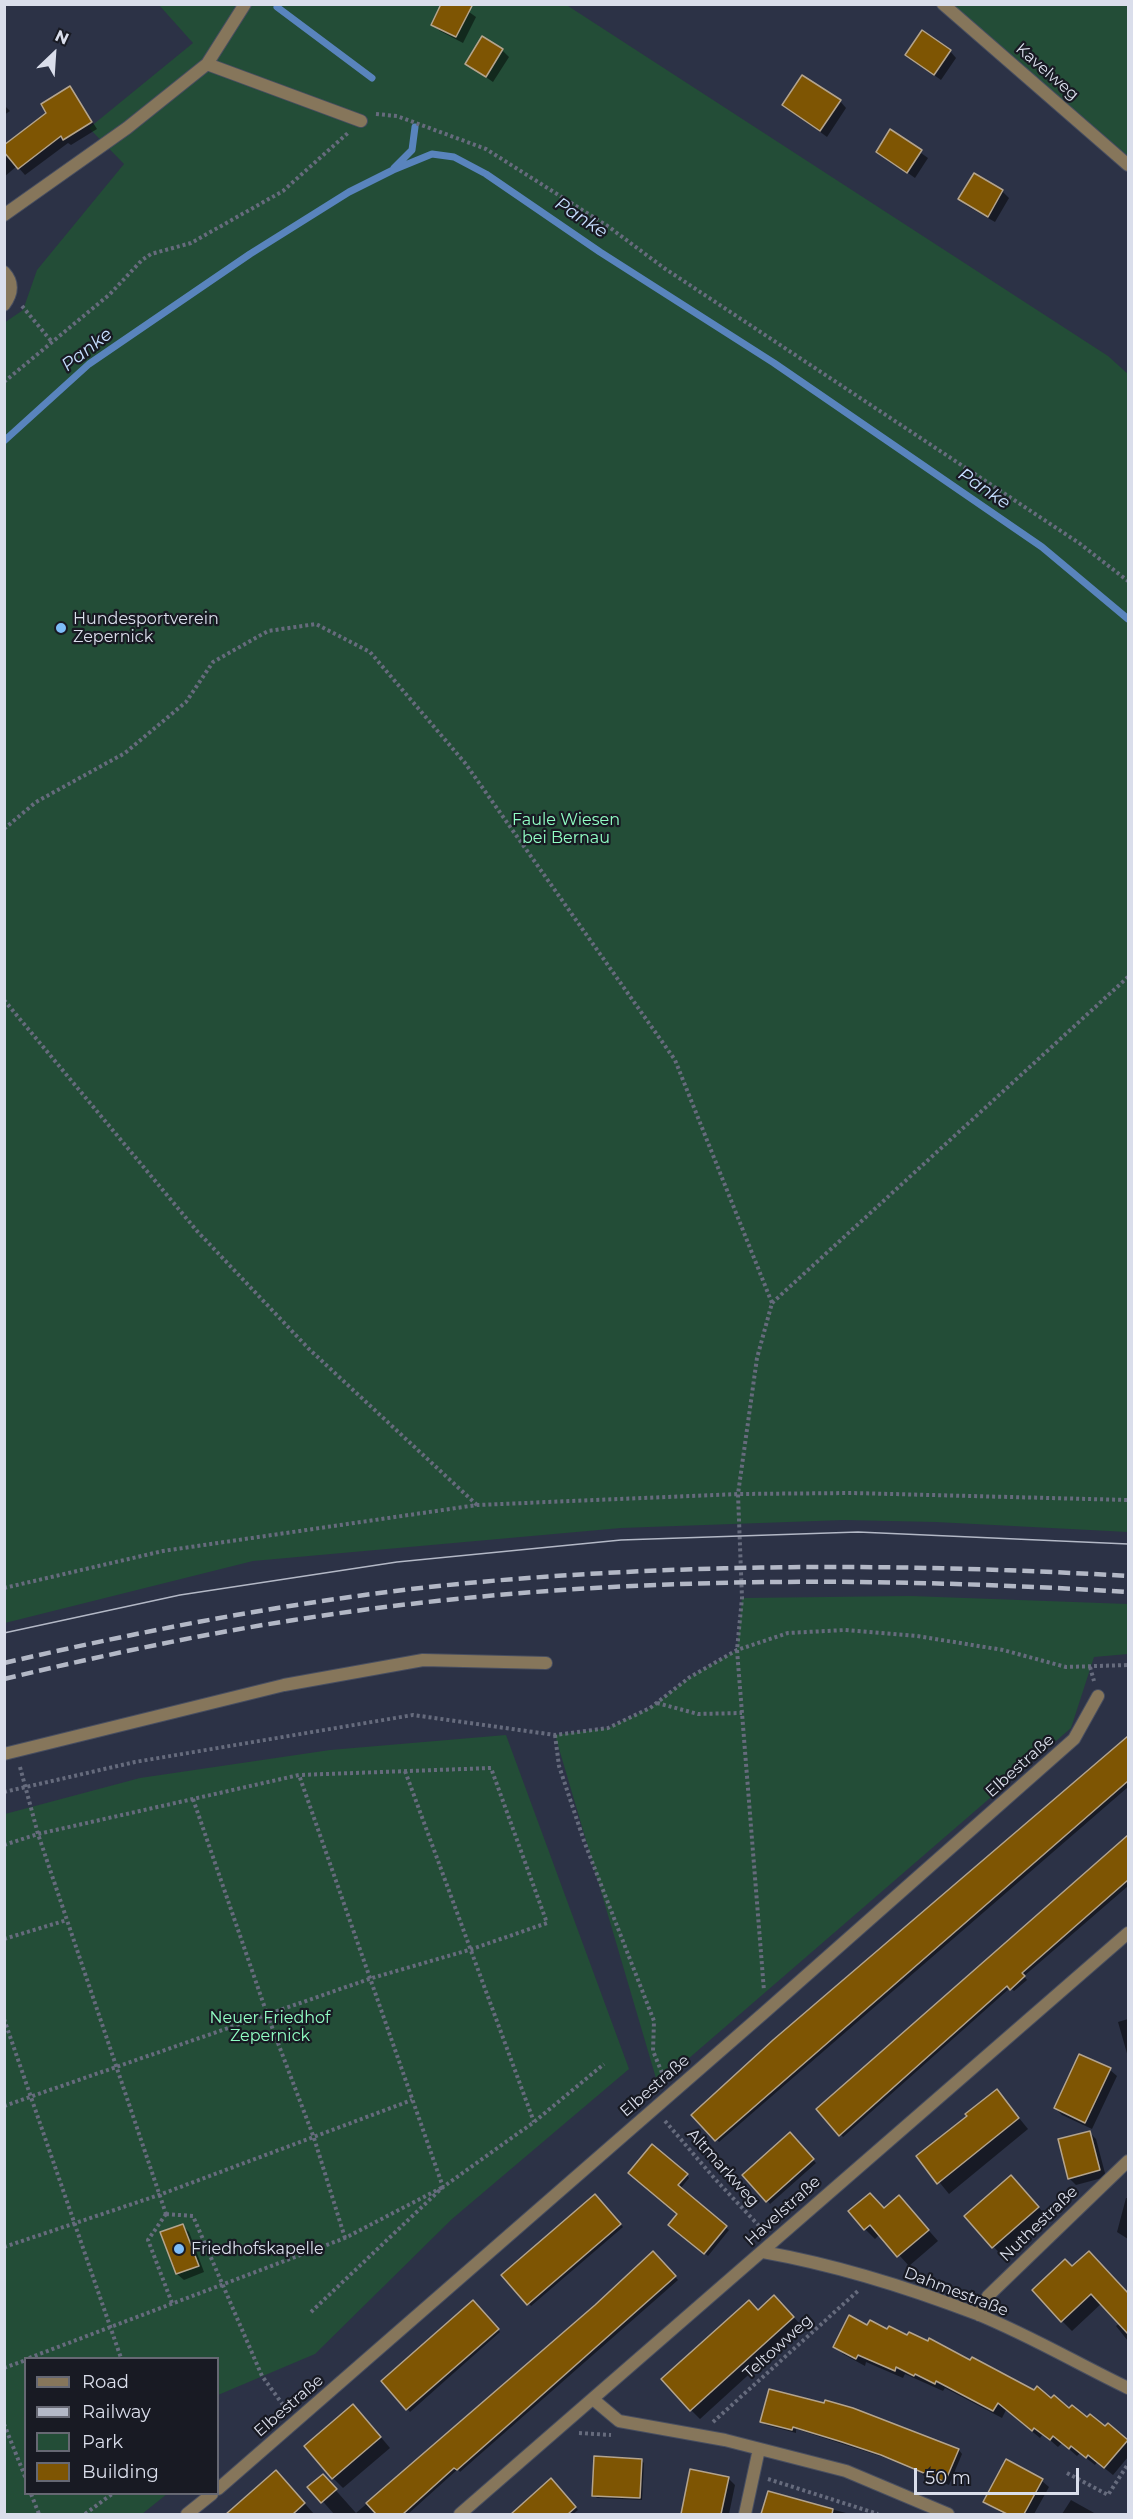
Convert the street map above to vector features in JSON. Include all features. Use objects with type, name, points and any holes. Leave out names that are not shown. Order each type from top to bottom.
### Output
[{"type":"street","points":[[4,215],[127,128],[207,64],[245,4]]},
{"type":"street","name":"Kavelweg","points":[[943,4],[1128,165]]},
{"type":"street","points":[[207,64],[361,121]]},
{"type":"street","points":[[4,272],[10,278],[12,294],[4,305]]},
{"type":"street","points":[[4,1754],[284,1685],[423,1660],[546,1664]]},
{"type":"street","name":"Elbestraße","points":[[219,2488],[1074,1740],[1098,1696]]},
{"type":"street","name":"Havelstraße","points":[[460,2514],[594,2400],[880,2147],[1128,1933]]},
{"type":"street","name":"Nuthestraße","points":[[979,2315],[988,2296],[1128,2161]]},
{"type":"street","name":"Dahmestraße","points":[[763,2252],[824,2263],[979,2315],[1128,2388]]},
{"type":"street","points":[[594,2400],[619,2421],[700,2435],[846,2471],[930,2511],[948,2514]]},
{"type":"street","points":[[745,2514],[759,2449]]},
{"type":"street","points":[[187,2514],[210,2495]]},
{"type":"path","points":[[4,382],[110,294],[142,260],[152,254],[191,243],[283,191],[361,121],[374,114],[398,116],[486,149],[609,227],[664,268],[1079,543],[1128,581]]},
{"type":"path","points":[[12,294],[52,342]]},
{"type":"path","points":[[4,829],[36,802],[125,753],[186,702],[213,662],[268,631],[316,624],[370,652],[465,763],[675,1059],[772,1303]]},
{"type":"path","points":[[765,2012],[737,1650],[742,1598],[738,1494],[757,1359],[772,1303],[1128,977]]},
{"type":"path","points":[[4,1000],[197,1231],[309,1349],[477,1505]]},
{"type":"path","points":[[4,1587],[163,1551],[477,1505],[738,1494],[863,1493],[1128,1500]]},
{"type":"path","points":[[4,1792],[135,1762],[413,1715],[555,1735],[608,1728],[657,1703],[690,1677],[737,1650],[788,1633],[845,1630],[938,1639],[1003,1650],[1066,1668],[1128,1665]]},
{"type":"path","points":[[657,1703],[698,1714],[742,1713]]},
{"type":"path","points":[[555,1735],[559,1766],[584,1841],[654,2021],[653,2051],[670,2094]]},
{"type":"path","points":[[4,1845],[38,1834],[299,1775],[491,1768],[547,1923],[469,1950],[372,1978],[4,2106]]},
{"type":"path","points":[[405,1771],[534,2122]]},
{"type":"path","points":[[299,1775],[372,1978],[443,2187]]},
{"type":"path","points":[[25,1786],[38,1834],[114,2067],[166,2214]]},
{"type":"path","points":[[193,1799],[267,2014],[314,2138],[345,2238]]},
{"type":"path","points":[[4,1939],[67,1920]]},
{"type":"path","points":[[4,2019],[121,2357]]},
{"type":"path","points":[[311,2312],[443,2187],[534,2122],[604,2064]]},
{"type":"path","points":[[4,2247],[159,2195],[412,2100]]},
{"type":"path","name":"Altmarkweg","points":[[655,2109],[715,2179],[775,2241]]},
{"type":"path","points":[[32,2357],[345,2238],[443,2187]]},
{"type":"path","points":[[166,2214],[193,2216],[262,2376],[295,2422]]},
{"type":"path","points":[[166,2214],[148,2240],[172,2303]]},
{"type":"path","name":"Teltowweg","points":[[700,2435],[872,2278]]},
{"type":"path","points":[[4,2368],[24,2360]]},
{"type":"path","points":[[4,2424],[24,2474]]},
{"type":"path","points":[[1067,2473],[1108,2495],[1128,2464]]},
{"type":"path","points":[[753,2474],[878,2514]]},
{"type":"path","points":[[32,2495],[39,2514]]},
{"type":"path","points":[[85,2514],[109,2495]]},
{"type":"green space","name":"Faule Wiesen bei Bernau","points":[[565,4],[1108,356],[1128,374],[1128,1532],[936,1522],[844,1520],[621,1528],[253,1561],[5,1623],[4,323],[23,310],[37,270],[124,164],[89,128],[193,43],[159,5]]},
{"type":"green space","points":[[953,5],[1128,5],[1128,156]]},
{"type":"green space","points":[[911,1596],[1128,1604],[1128,1654],[1094,1657],[1071,1728],[658,2085],[555,1735],[608,1728],[650,1708],[690,1677],[737,1650],[742,1598]]},
{"type":"green space","name":"Neuer Friedhof Zepernick","points":[[506,1735],[629,2069],[452,2219],[315,2354],[219,2395],[219,2357],[24,2357],[24,2495],[166,2495],[142,2514],[5,2514],[5,1814],[140,1778],[330,1750]]},
{"type":"building","points":[[441,4],[473,4],[456,37],[431,25]]},
{"type":"building","points":[[922,30],[951,50],[934,75],[905,55]]},
{"type":"building","points":[[482,36],[503,49],[486,77],[465,64]]},
{"type":"building","points":[[802,75],[841,100],[820,131],[782,105]]},
{"type":"building","points":[[70,86],[92,122],[63,140],[61,136],[18,169],[4,152],[4,145],[46,113],[41,104]]},
{"type":"building","points":[[890,129],[922,150],[907,173],[876,152]]},
{"type":"building","points":[[974,173],[1003,190],[988,217],[958,199]]},
{"type":"building","points":[[1128,1736],[1128,1781],[715,2141],[691,2115],[773,2040]]},
{"type":"building","points":[[1128,1835],[1128,1880],[1022,1973],[1025,1976],[1010,1990],[1007,1986],[839,2136],[816,2109]]},
{"type":"building","points":[[1079,2054],[1111,2068],[1085,2123],[1054,2108]]},
{"type":"building","points":[[997,2089],[1019,2118],[937,2184],[916,2156]]},
{"type":"building","points":[[1090,2131],[1100,2170],[1068,2179],[1058,2139]]},
{"type":"building","points":[[790,2132],[814,2159],[766,2202],[742,2175]]},
{"type":"building","points":[[652,2144],[688,2174],[678,2185],[727,2226],[704,2254],[668,2225],[677,2214],[628,2173]]},
{"type":"building","points":[[1011,2175],[1039,2207],[992,2248],[964,2216]]},
{"type":"building","points":[[870,2193],[884,2208],[899,2195],[929,2230],[897,2257],[870,2225],[864,2230],[848,2211]]},
{"type":"building","points":[[595,2194],[621,2224],[527,2305],[501,2275]]},
{"type":"building","name":"Friedhofskapelle","points":[[183,2224],[199,2266],[176,2274],[160,2232]]},
{"type":"building","points":[[653,2251],[676,2276],[457,2470],[454,2468],[403,2514],[376,2514],[366,2503],[595,2305]]},
{"type":"building","points":[[1089,2251],[1128,2293],[1128,2334],[1091,2294],[1061,2322],[1032,2290],[1065,2259],[1072,2266]]},
{"type":"building","points":[[774,2295],[794,2317],[690,2411],[661,2379],[749,2300],[758,2310]]},
{"type":"building","points":[[473,2300],[499,2329],[406,2410],[381,2381]]},
{"type":"building","points":[[849,2315],[867,2325],[870,2320],[887,2329],[889,2326],[907,2335],[909,2332],[928,2341],[929,2338],[970,2360],[972,2357],[1034,2390],[1037,2386],[1051,2398],[1054,2395],[1069,2408],[1072,2405],[1087,2417],[1090,2414],[1105,2426],[1108,2423],[1128,2440],[1104,2468],[1088,2455],[1086,2458],[1071,2446],[1069,2449],[1053,2436],[1050,2440],[1034,2428],[1032,2431],[998,2403],[993,2411],[936,2381],[935,2384],[896,2367],[895,2371],[858,2355],[856,2359],[833,2347]]},
{"type":"building","points":[[769,2389],[853,2408],[959,2449],[945,2482],[881,2455],[842,2442],[793,2427],[792,2430],[760,2422]]},
{"type":"building","points":[[353,2404],[381,2437],[332,2479],[304,2446]]},
{"type":"building","points":[[594,2456],[642,2459],[640,2498],[592,2496]]},
{"type":"building","points":[[1006,2459],[1043,2479],[1024,2514],[1007,2514],[983,2502]]},
{"type":"building","points":[[690,2469],[729,2477],[721,2514],[681,2514]]},
{"type":"building","points":[[276,2470],[305,2503],[293,2514],[226,2514]]},
{"type":"building","points":[[323,2474],[337,2489],[321,2503],[307,2487]]},
{"type":"building","points":[[551,2478],[576,2507],[568,2514],[511,2514]]},
{"type":"building","points":[[768,2491],[833,2509],[832,2514],[761,2514]]},
{"type":"waterway","points":[[277,7],[372,78]]},
{"type":"waterway","points":[[394,168],[412,150],[415,127]]},
{"type":"waterway","name":"Panke","points":[[4,441],[89,364],[250,254],[349,192],[393,170],[432,154],[454,157],[486,174],[600,252],[774,363],[1042,547],[1128,619]]},
{"type":"tram line","points":[[4,1633],[180,1595],[397,1562],[621,1540],[858,1532],[1128,1544]]},
{"type":"railway","points":[[4,1663],[131,1635],[258,1611],[386,1592],[515,1579],[668,1570],[822,1567],[975,1569],[1128,1576]]},
{"type":"railway","points":[[4,1679],[221,1632],[398,1605],[502,1595],[606,1587],[815,1582],[920,1583],[1128,1592]]},
{"type":"place","name":"Hundesportverein Zepernick","points":[[61,628]]},
{"type":"place","name":"Friedhofskapelle","points":[[179,2249]]}]
